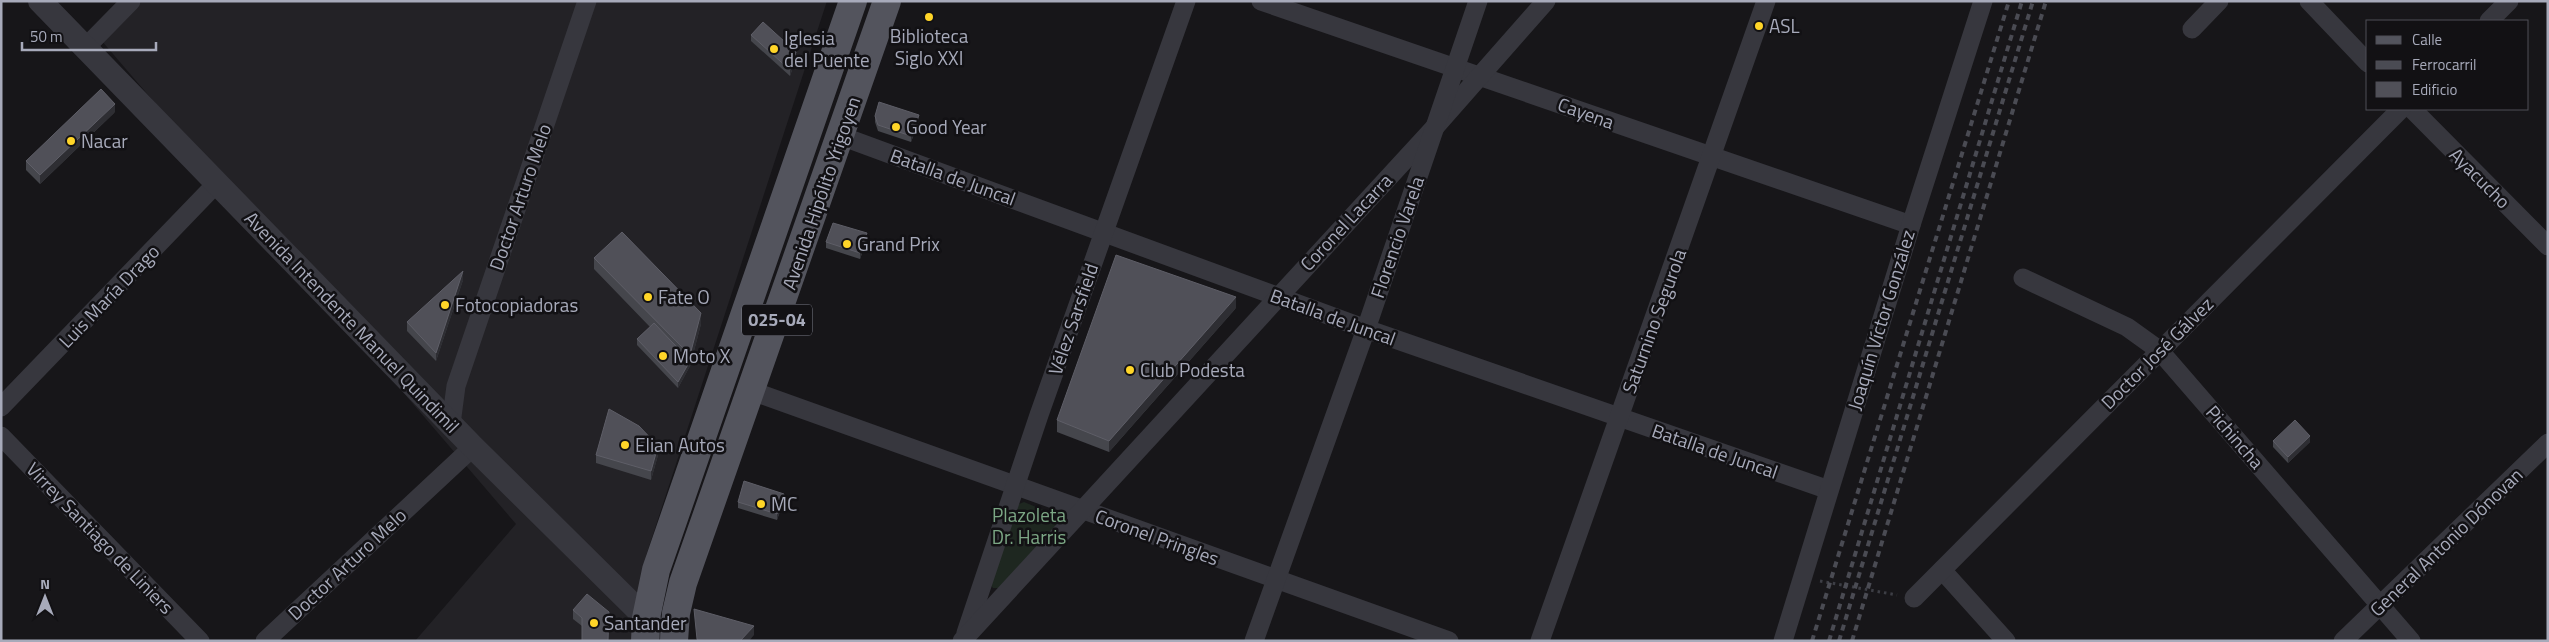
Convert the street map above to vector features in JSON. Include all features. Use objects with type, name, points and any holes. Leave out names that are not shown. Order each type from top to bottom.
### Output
[{"type":"main road","name":"Avenida Hipólito Yrigoyen","points":[[645,629],[656,570],[853,1]]},
{"type":"main road","name":"Avenida Hipólito Yrigoyen","points":[[674,641],[676,613],[683,583],[752,391],[887,1]]},
{"type":"street","name":"Avenida Intendente Manuel Quindimil","points":[[40,1],[451,424],[645,629],[666,641]]},
{"type":"street","points":[[86,48],[132,1]]},
{"type":"street","name":"Doctor Arturo Melo","points":[[451,424],[456,386],[587,1]]},
{"type":"street","name":"Vélez Sarsfield","points":[[963,640],[1103,232],[1186,1]]},
{"type":"street","name":"Cayena","points":[[1261,1],[1911,226]]},
{"type":"street","name":"Florencio Varela","points":[[1254,641],[1366,329],[1478,1]]},
{"type":"street","name":"Coronel Lacarra","points":[[963,640],[1435,127],[1546,1]]},
{"type":"street","name":"Saturnino Segurola","points":[[1540,641],[1766,1]]},
{"type":"street","name":"Joaquín Víctor González","points":[[1783,641],[1911,226],[1984,1]]},
{"type":"street","points":[[2192,29],[2219,1]]},
{"type":"street","points":[[2309,1],[2366,61]]},
{"type":"street","points":[[2490,20],[2510,1]]},
{"type":"street","name":"Doctor José Gálvez","points":[[1914,598],[2399,110]]},
{"type":"street","name":"Ayacucho","points":[[2413,110],[2548,246]]},
{"type":"street","name":"Batalla de Juncal","points":[[841,136],[1366,329],[1829,490]]},
{"type":"street","name":"Luis María Drago","points":[[1,407],[216,184]]},
{"type":"street","name":"Pichincha","points":[[2024,278],[2127,327],[2159,350],[2411,641]]},
{"type":"street","name":"Coronel Pringles","points":[[752,391],[1015,487],[1449,641]]},
{"type":"street","name":"Virrey Santiago de Liniers","points":[[1,436],[200,641]]},
{"type":"street","name":"General Antonio Dónovan","points":[[2344,641],[2548,443]]},
{"type":"street","name":"Doctor Arturo Melo","points":[[265,641],[473,447]]},
{"type":"street","points":[[1942,570],[2006,641]]},
{"type":"path","points":[[1802,578],[1914,598]]},
{"type":"shaded area","points":[[127,1],[827,1],[646,556],[641,641],[415,641],[516,524],[95,33]]},
{"type":"green space","name":"Plazoleta Dr. Harris","points":[[1024,502],[1053,514],[1058,524],[1001,588],[993,588],[988,581],[1014,506]]},
{"type":"building","name":"Iglesia del Puente","points":[[763,22],[796,52],[790,70],[751,35]]},
{"type":"building","name":"Nacar","points":[[101,89],[115,104],[40,175],[26,161]]},
{"type":"building","name":"Good Year","points":[[879,102],[919,115],[911,136],[878,125],[875,116]]},
{"type":"building","name":"Grand Prix","points":[[833,223],[867,233],[860,253],[826,242]]},
{"type":"building","name":"Fate O","points":[[622,232],[701,313],[690,355],[594,258]]},
{"type":"building","name":"Club Podesta","points":[[1116,255],[1236,297],[1109,441],[1057,420]]},
{"type":"building","name":"Fotocopiadoras","points":[[463,271],[436,353],[407,322]]},
{"type":"building","name":"Moto X","points":[[654,323],[690,361],[678,382],[637,339]]},
{"type":"building","name":"Elian Autos","points":[[609,409],[639,426],[658,446],[651,471],[596,455]]},
{"type":"building","points":[[2295,420],[2310,436],[2288,457],[2273,441]]},
{"type":"building","name":"MC","points":[[744,481],[784,494],[777,514],[738,502]]},
{"type":"building","name":"Santander","points":[[587,594],[609,612],[608,641],[582,641],[582,618],[573,610]]},
{"type":"building","points":[[694,609],[754,626],[740,641],[698,641]]},
{"type":"railway","points":[[1812,641],[2009,1]]},
{"type":"railway","points":[[1829,641],[2022,1]]},
{"type":"railway","points":[[1839,641],[2033,1]]},
{"type":"railway","points":[[1852,641],[2046,1]]},
{"type":"place","name":"Biblioteca Siglo XXI","points":[[929,17]]},
{"type":"place","name":"ASL","points":[[1759,26]]},
{"type":"place","name":"Iglesia del Puente","points":[[774,49]]},
{"type":"place","name":"Good Year","points":[[896,127]]},
{"type":"place","name":"Nacar","points":[[71,141]]},
{"type":"place","name":"Grand Prix","points":[[847,244]]},
{"type":"place","name":"Fate O","points":[[648,297]]},
{"type":"place","name":"Fotocopiadoras","points":[[445,305]]},
{"type":"place","name":"Moto X","points":[[663,356]]},
{"type":"place","name":"Club Podesta","points":[[1130,370]]},
{"type":"place","name":"Elian Autos","points":[[625,445]]},
{"type":"place","name":"MC","points":[[761,504]]},
{"type":"place","name":"Santander","points":[[594,623]]}]
